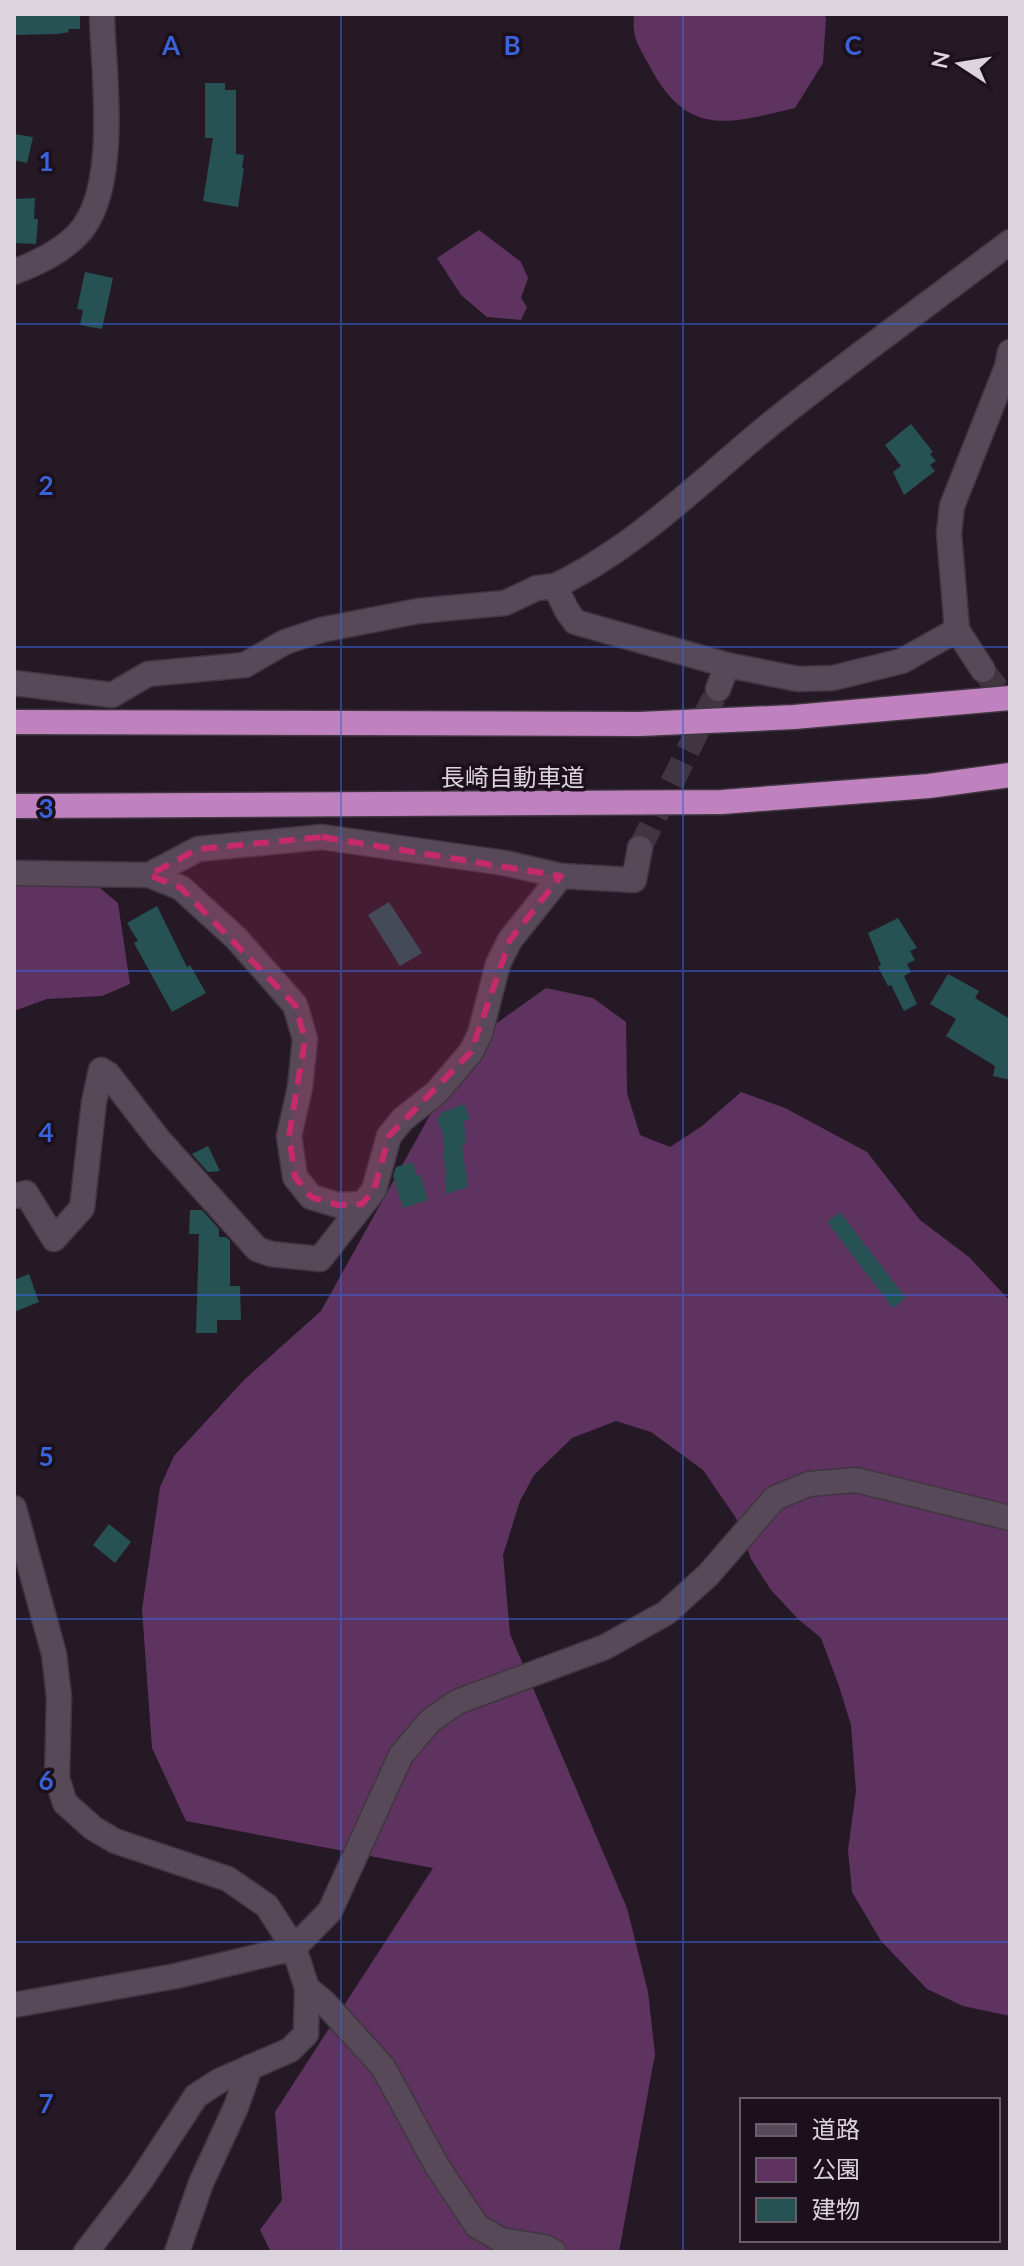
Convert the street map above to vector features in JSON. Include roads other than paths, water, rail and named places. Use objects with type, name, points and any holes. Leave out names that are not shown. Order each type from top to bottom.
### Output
[{"type":"highway","points":[[14,722],[640,724],[794,717],[1010,698]]},
{"type":"highway","name":"長崎自動車道","points":[[14,806],[722,802],[929,786],[1010,775]]},
{"type":"street","points":[[14,272],[44,261],[79,234],[100,197],[106,165],[102,14]]},
{"type":"street","points":[[14,683],[112,695],[148,674],[245,665],[285,642],[321,630],[418,611],[505,603],[537,588],[555,586],[585,572],[672,510],[773,422],[1010,242]]},
{"type":"street","points":[[983,670],[957,630],[949,533],[952,506],[1007,367],[1010,352]]},
{"type":"street","points":[[555,586],[575,622],[727,665],[798,679],[833,678],[902,661],[957,630]]},
{"type":"street","points":[[718,689],[727,665]]},
{"type":"street","points":[[149,875],[198,849],[322,837],[505,863],[561,876],[634,880],[640,848]]},
{"type":"street","points":[[14,873],[149,875],[181,888],[236,938],[295,1005],[305,1039],[300,1087],[289,1136],[295,1177],[311,1197],[338,1205],[362,1204]]},
{"type":"street","points":[[14,1196],[26,1193],[54,1239],[82,1208],[94,1102],[101,1070],[108,1074],[159,1140],[257,1249],[271,1254],[320,1259],[374,1190],[389,1136],[403,1119],[437,1092],[471,1052],[480,1034],[498,964],[510,940],[561,876]]},
{"type":"street","points":[[14,2005],[176,1976],[294,1948],[330,1911],[401,1755],[430,1721],[457,1702],[605,1647],[666,1613],[708,1575],[775,1498],[809,1484],[856,1480],[1010,1518]]},
{"type":"street","points":[[14,1508],[54,1654],[59,1697],[57,1778],[65,1803],[93,1828],[115,1841],[228,1879],[267,1906],[294,1948],[307,1988],[306,2034],[290,2050],[219,2081],[196,2096],[139,2183],[86,2252]]},
{"type":"street","points":[[307,1988],[325,2003],[383,2067],[437,2166],[477,2226],[501,2240],[545,2247],[554,2252]]},
{"type":"street","points":[[177,2252],[201,2183],[236,2107],[250,2067]]},
{"type":"tunnel","points":[[983,670],[1010,705]]},
{"type":"tunnel","points":[[640,848],[718,689]]}]
